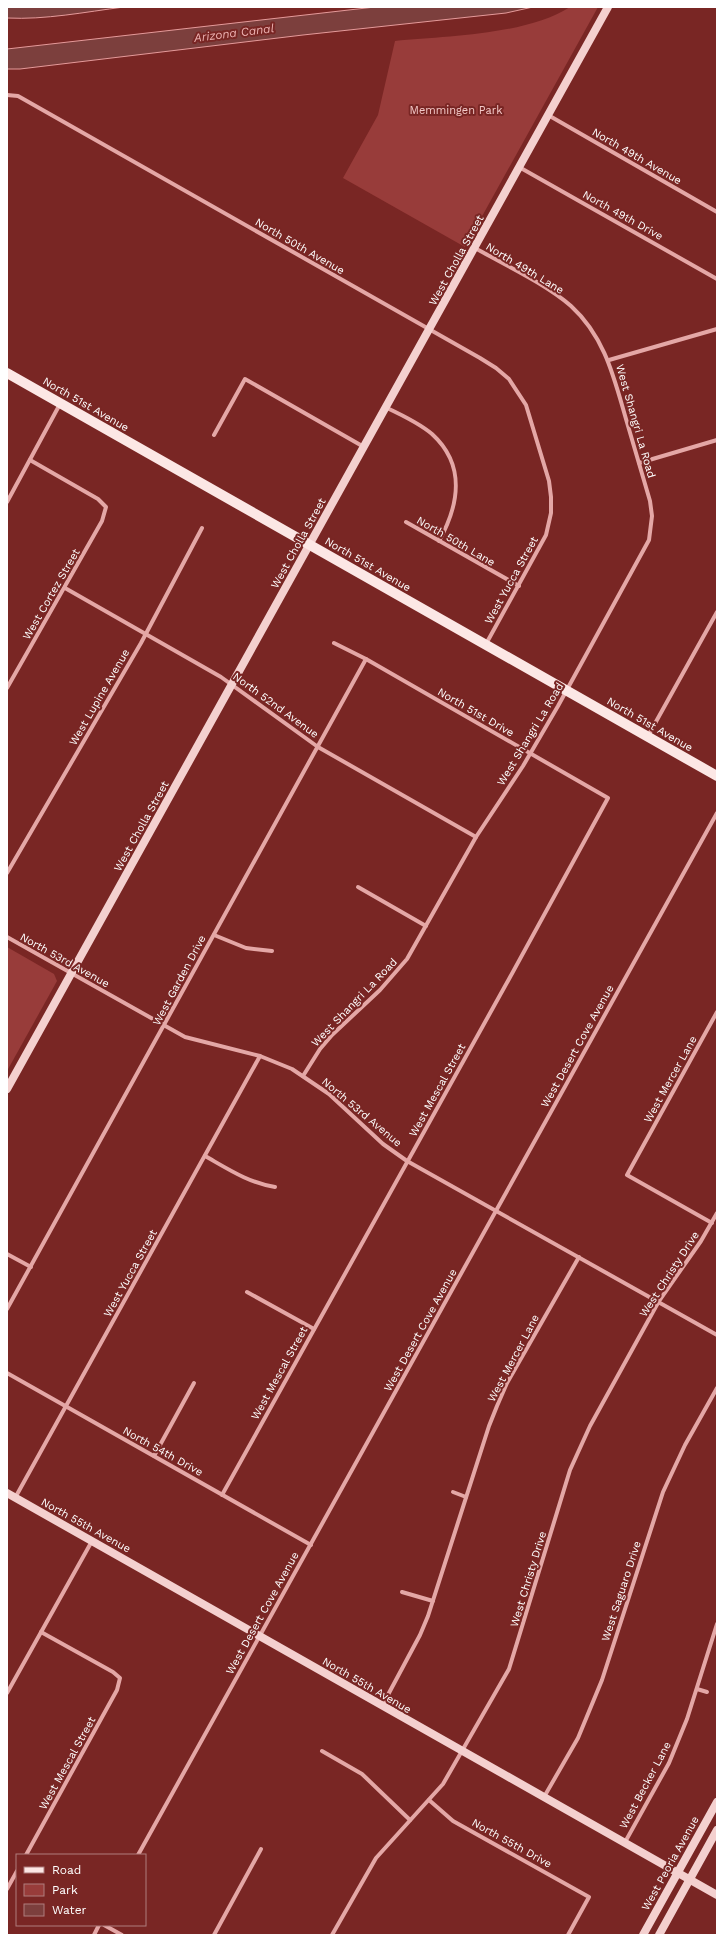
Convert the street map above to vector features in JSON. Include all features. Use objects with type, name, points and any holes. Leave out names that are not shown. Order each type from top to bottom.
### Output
[{"type":"main road","name":"North 51st Avenue","points":[[7,373],[717,776]]},
{"type":"street","name":"West Cholla Street","points":[[7,1090],[387,408],[608,7]]},
{"type":"street","name":"North 50th Avenue","points":[[8,95],[18,96],[430,329],[496,368],[509,379],[526,405],[541,453]]},
{"type":"street","name":"North 49th Avenue","points":[[548,115],[717,212]]},
{"type":"street","name":"North 49th Drive","points":[[520,167],[717,279]]},
{"type":"street","name":"North 49th Lane","points":[[475,248],[552,292],[571,306],[591,329],[609,360]]},
{"type":"street","name":"West Shangri La Road","points":[[303,1076],[320,1049],[332,1035],[380,990],[407,960],[476,837],[530,753],[567,691],[649,540],[652,516],[650,501],[609,360],[717,329]]},
{"type":"street","points":[[214,435],[245,379],[364,448]]},
{"type":"street","points":[[7,502],[61,404]]},
{"type":"street","points":[[387,408],[431,433],[444,446],[450,457],[454,470],[456,489],[454,506],[448,524],[439,541]]},
{"type":"street","points":[[639,463],[717,440]]},
{"type":"street","name":"West Yucca Street","points":[[486,644],[546,535],[551,513],[552,497],[541,453]]},
{"type":"street","name":"West Cortez Street","points":[[7,688],[102,521],[106,507],[98,499],[30,460]]},
{"type":"street","name":"North 50th Lane","points":[[406,522],[519,586]]},
{"type":"street","name":"West Lupine Avenue","points":[[7,873],[146,634],[202,528]]},
{"type":"street","name":"North 52nd Avenue","points":[[65,588],[232,684],[318,747],[476,837]]},
{"type":"street","points":[[648,737],[717,612]]},
{"type":"street","name":"North 51st Drive","points":[[334,643],[366,659],[608,798]]},
{"type":"street","name":"West Garden Drive","points":[[7,1309],[165,1026],[366,659]]},
{"type":"street","name":"West Mescal Street","points":[[222,1495],[608,798]]},
{"type":"street","name":"West Desert Cove Avenue","points":[[139,1854],[717,813]]},
{"type":"street","points":[[358,887],[426,926]]},
{"type":"street","points":[[214,935],[246,948],[272,951]]},
{"type":"street","name":"North 53rd Avenue","points":[[7,937],[185,1037],[206,1044],[260,1056],[292,1069],[329,1094],[383,1144],[407,1161],[659,1301],[717,1335]]},
{"type":"street","name":"West Mercer Lane","points":[[712,1223],[627,1176],[717,1012]]},
{"type":"street","name":"West Yucca Street","points":[[15,1498],[260,1056]]},
{"type":"street","points":[[205,1156],[250,1181],[275,1187]]},
{"type":"street","name":"West Christy Drive","points":[[332,1935],[376,1858],[443,1784],[463,1752],[509,1669],[573,1464],[590,1426],[611,1385],[659,1301],[701,1241],[717,1213]]},
{"type":"street","points":[[7,1254],[31,1267]]},
{"type":"street","name":"West Mercer Lane","points":[[382,1706],[420,1635],[489,1426],[507,1384],[579,1257]]},
{"type":"street","points":[[247,1292],[314,1329]]},
{"type":"street","name":"North 54th Drive","points":[[7,1373],[311,1545]]},
{"type":"street","points":[[154,1456],[194,1383]]},
{"type":"street","name":"West Saguaro Drive","points":[[544,1798],[578,1738],[592,1708],[663,1492],[685,1445],[717,1388]]},
{"type":"street","points":[[453,1492],[466,1497]]},
{"type":"street","name":"North 55th Avenue","points":[[7,1493],[717,1896]]},
{"type":"street","points":[[7,1693],[92,1541]]},
{"type":"street","points":[[402,1592],[432,1601]]},
{"type":"street","name":"West Becker Lane","points":[[624,1844],[669,1763],[697,1689],[717,1624]]},
{"type":"street","name":"West Mescal Street","points":[[27,1854],[117,1690],[120,1678],[114,1672],[41,1632]]},
{"type":"street","points":[[697,1689],[707,1692]]},
{"type":"street","points":[[322,1751],[362,1774],[410,1820]]},
{"type":"street","name":"North 55th Drive","points":[[429,1800],[453,1821],[589,1897],[568,1935]]},
{"type":"street","name":"West Peoria Avenue","points":[[643,1935],[717,1802]]},
{"type":"street","points":[[659,1935],[717,1830]]},
{"type":"street","points":[[214,1935],[261,1849]]},
{"type":"street","points":[[7,1889],[16,1873]]},
{"type":"street","points":[[94,1935],[98,1926]]},
{"type":"street","points":[[106,1926],[122,1935]]},
{"type":"green space","name":"Memmingen Park","points":[[570,7],[598,7],[465,247],[343,178],[378,115],[395,41],[486,33],[509,29],[552,16]]},
{"type":"green space","points":[[7,947],[54,974],[57,981],[7,1071]]},
{"type":"water","points":[[7,7],[124,7],[36,18],[7,18]]},
{"type":"water","name":"Arizona Canal","points":[[375,7],[533,7],[506,13],[303,35],[20,69],[7,69],[7,49]]}]
